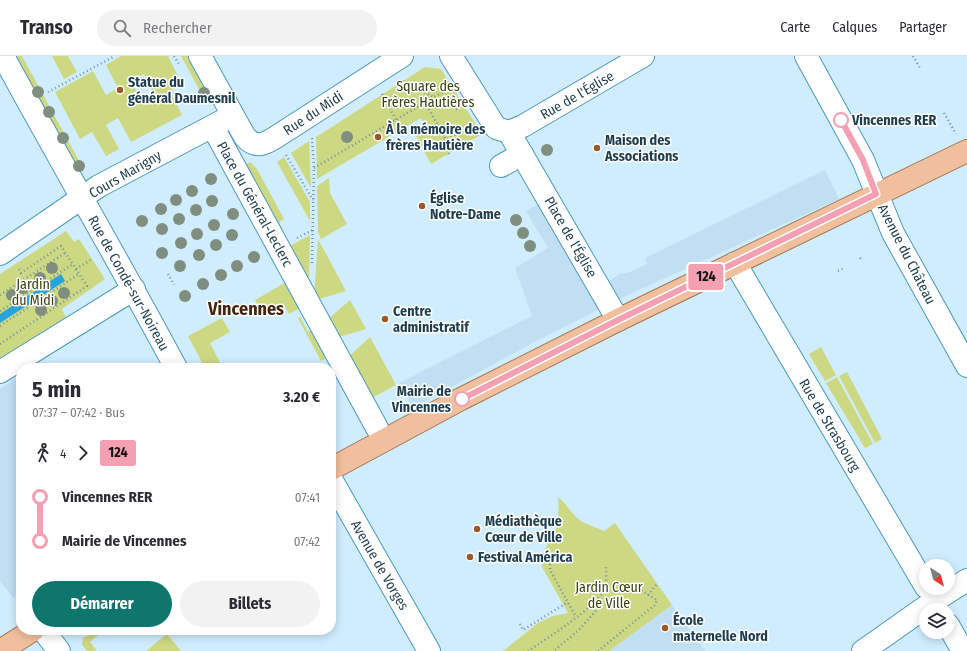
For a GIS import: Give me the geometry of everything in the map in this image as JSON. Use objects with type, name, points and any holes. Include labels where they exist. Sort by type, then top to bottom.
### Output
[{"type":"main road","points":[[336,466],[461,399],[618,320],[735,262],[967,151]]},
{"type":"main road","points":[[0,651],[25,635]]},
{"type":"street","name":"Cours Marigny","points":[[4,56],[82,199],[99,186],[232,115]]},
{"type":"street","points":[[200,56],[232,115]]},
{"type":"street","name":"Rue du Midi","points":[[232,115],[250,143],[258,145],[271,140],[402,56]]},
{"type":"street","name":"Place de l'Église","points":[[451,56],[503,130],[522,154],[618,320]]},
{"type":"street","name":"Rue de l'Église","points":[[503,130],[524,126],[643,56]]},
{"type":"street","name":"Avenue du Château","points":[[806,56],[863,160],[893,233],[967,366]]},
{"type":"street","name":"Place du Général-Leclerc","points":[[215,132],[304,273],[377,428]]},
{"type":"street","points":[[501,166],[522,154]]},
{"type":"street","points":[[0,254],[82,199]]},
{"type":"street","name":"Rue de Condé-sur-Noireau","points":[[82,199],[95,219],[134,289],[173,363]]},
{"type":"street","name":"Rue de Strasbourg","points":[[735,262],[931,597]]},
{"type":"street","points":[[0,372],[134,289]]},
{"type":"street","name":"Avenue de Vorges","points":[[336,488],[429,651]]},
{"type":"street","points":[[863,651],[931,597],[967,580]]},
{"type":"street","points":[[47,635],[59,651]]},
{"type":"street","points":[[955,636],[964,651]]},
{"type":"path","points":[[48,92],[115,56]]},
{"type":"path","points":[[913,56],[920,68]]},
{"type":"path","points":[[402,81],[460,111]]},
{"type":"path","points":[[314,168],[451,87]]},
{"type":"path","points":[[379,88],[401,129]]},
{"type":"path","points":[[426,102],[446,140]]},
{"type":"path","points":[[449,154],[442,142],[480,121],[503,130]]},
{"type":"path","points":[[304,273],[313,201],[314,168],[312,132]]},
{"type":"path","points":[[284,151],[313,201]]},
{"type":"path","points":[[0,344],[87,286],[61,246],[21,273],[17,267],[24,263]]},
{"type":"path","points":[[0,295],[65,253]]},
{"type":"path","points":[[76,269],[92,259]]},
{"type":"path","points":[[0,311],[72,264]]},
{"type":"path","points":[[838,271],[844,268]]},
{"type":"path","points":[[0,326],[79,274]]},
{"type":"path","points":[[168,274],[174,285]]},
{"type":"path","points":[[541,560],[550,560],[550,570],[576,617]]},
{"type":"path","points":[[528,651],[576,617],[598,598],[605,588],[606,566]]},
{"type":"path","points":[[648,595],[657,584]]},
{"type":"path","points":[[598,651],[656,605],[657,600],[634,586]]},
{"type":"path","points":[[555,650],[591,618],[600,606],[598,598]]},
{"type":"path","points":[[520,624],[523,630],[568,602]]},
{"type":"shaded area","points":[[825,170],[839,199],[632,293],[542,338],[413,408],[399,383],[532,316],[515,268],[548,248],[526,211],[548,199],[601,287],[621,273],[628,273],[647,264],[645,258]]},
{"type":"shaded area","points":[[16,378],[16,596],[13,598],[0,581],[0,389]]},
{"type":"shaded area","name":"École maternelle Nord","points":[[672,605],[705,651],[609,651]]},
{"type":"green space","points":[[15,56],[22,56],[83,168],[78,171]]},
{"type":"green space","points":[[52,56],[68,56],[77,72],[64,79]]},
{"type":"green space","points":[[121,56],[168,56],[182,84],[170,91],[182,115],[131,142],[118,118],[106,125],[119,149],[106,156],[92,132],[80,139],[55,92],[93,71],[106,95],[118,88],[106,65]],"holes":[[[144,74],[156,98],[144,105],[131,81]]]},
{"type":"green space","points":[[181,56],[188,56],[211,99],[206,102]]},
{"type":"green space","name":"Square des Frères Hautières","points":[[425,67],[441,69],[482,134],[431,164],[416,136],[428,129],[421,118],[317,179],[316,137]]},
{"type":"green space","points":[[309,141],[311,188],[291,153]]},
{"type":"green space","points":[[284,157],[310,202],[310,221],[277,162]]},
{"type":"green space","points":[[250,162],[257,169],[284,219],[279,222],[282,228],[276,231],[241,167]]},
{"type":"green space","points":[[329,178],[330,193],[347,224],[321,239],[318,232],[317,186]]},
{"type":"green space","name":"Jardin du Midi","points":[[66,231],[74,242],[79,239],[105,279],[62,309],[66,317],[0,359],[0,274]]},
{"type":"green space","points":[[310,235],[309,281],[288,247]]},
{"type":"green space","points":[[318,239],[346,291],[316,300],[314,297]]},
{"type":"green space","points":[[288,281],[302,307],[289,314],[283,303],[263,314],[255,300]]},
{"type":"green space","points":[[350,300],[366,329],[336,338],[327,320]]},
{"type":"green space","points":[[300,317],[308,332],[314,329],[329,357],[321,361],[298,318]]},
{"type":"green space","points":[[222,318],[230,332],[210,343],[220,363],[202,363],[188,336]]},
{"type":"green space","points":[[370,337],[396,385],[370,399],[347,358]]},
{"type":"green space","points":[[821,347],[836,375],[825,381],[809,354]]},
{"type":"green space","points":[[847,372],[882,439],[875,443],[839,376]]},
{"type":"green space","points":[[837,377],[873,444],[865,448],[826,383]]},
{"type":"green space","name":"Jardin Cœur de Ville","points":[[558,497],[575,516],[589,525],[604,531],[615,523],[672,605],[609,651],[503,651],[538,623],[553,616],[568,613],[542,567],[542,557],[555,532],[557,524],[559,510]]},
{"type":"green space","points":[[89,635],[98,635],[90,642],[97,651],[87,651],[82,645],[83,638]]},
{"type":"green space","points":[[166,635],[168,635],[181,651],[146,651]]},
{"type":"water","points":[[61,274],[65,281],[0,323],[0,314]]},
{"type":"bus line","name":"124","points":[[462,399],[618,320],[876,194],[863,160],[841,120]]},
{"type":"place","name":"Statue du général Daumesnil","points":[[120,90]]},
{"type":"place","name":"Vincennes RER","points":[[841,120]]},
{"type":"place","name":"À la mémoire des frères Hautière","points":[[378,137]]},
{"type":"place","name":"Maison des Associations","points":[[597,148]]},
{"type":"place","name":"Église Notre-Dame","points":[[422,206]]},
{"type":"place","name":"Centre administratif","points":[[385,319]]},
{"type":"place","name":"Mairie de Vincennes","points":[[462,399]]},
{"type":"place","name":"Médiathèque Cœur de Ville","points":[[477,529]]},
{"type":"place","name":"Festival América","points":[[470,557]]},
{"type":"place","name":"École maternelle Nord","points":[[665,628]]},
{"type":"district","name":"Vincennes","points":[[246,309]]}]
